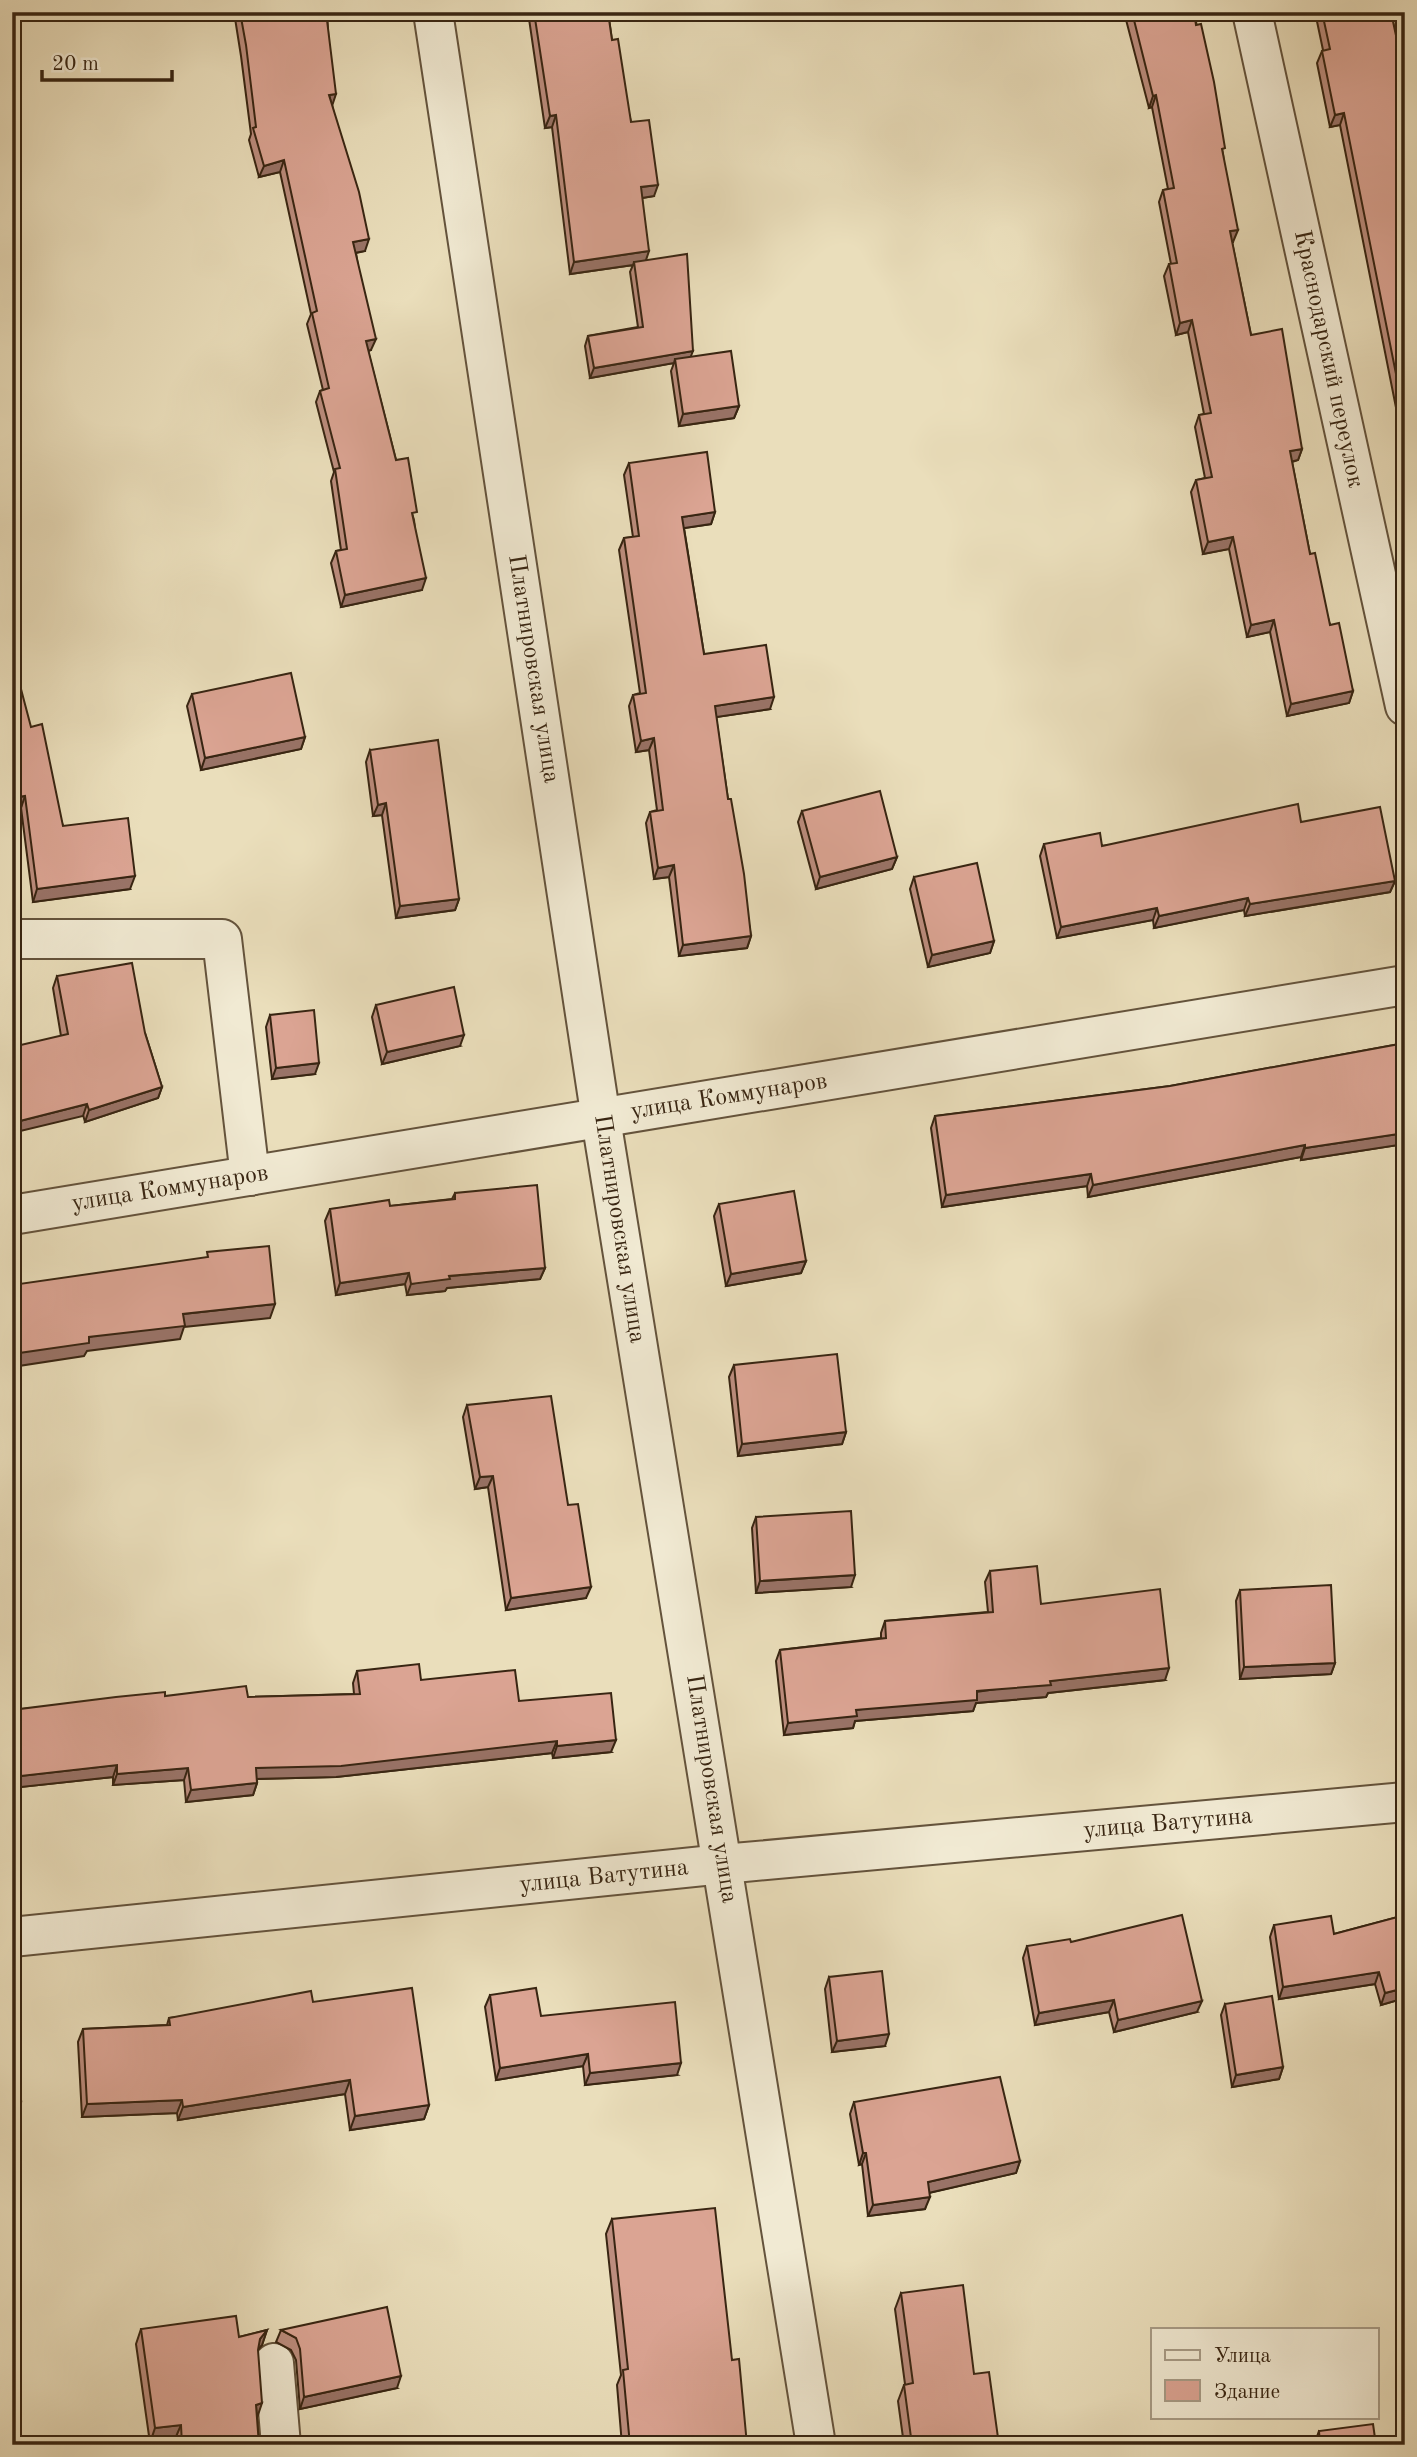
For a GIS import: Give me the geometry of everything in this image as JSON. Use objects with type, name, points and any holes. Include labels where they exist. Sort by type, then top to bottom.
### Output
[{"type":"street","name":"Платнировская улица","points":[[433,12],[601,1119],[816,2445]]},
{"type":"street","name":"Краснодарский переулок","points":[[1252,12],[1405,706]]},
{"type":"street","points":[[12,939],[222,939],[250,1176]]},
{"type":"street","name":"улица Коммунаров","points":[[12,1214],[1405,985]]},
{"type":"street","name":"улица Ватутина","points":[[12,1937],[723,1864],[1405,1802]]},
{"type":"street","points":[[274,2363],[281,2445]]},
{"type":"building","points":[[240,12],[326,12],[336,94],[329,95],[359,192],[369,239],[353,242],[376,339],[366,341],[396,460],[408,458],[417,512],[412,513],[426,578],[345,595],[336,551],[347,549],[335,469],[340,468],[320,391],[329,388],[312,313],[317,311],[284,160],[264,166],[253,128],[256,127]]},
{"type":"building","points":[[534,12],[608,12],[612,40],[618,39],[631,122],[649,120],[658,185],[641,187],[649,251],[574,262],[556,115],[550,116]]},
{"type":"building","points":[[1132,12],[1194,12],[1196,25],[1201,24],[1214,82],[1225,148],[1222,149],[1238,230],[1230,231],[1251,335],[1282,329],[1302,449],[1290,451],[1310,554],[1315,553],[1330,625],[1339,623],[1353,691],[1291,704],[1274,620],[1251,625],[1233,537],[1208,542],[1196,480],[1212,477],[1199,415],[1211,413],[1192,320],[1180,323],[1169,264],[1177,263],[1163,190],[1174,188],[1156,95],[1153,96]]},
{"type":"building","points":[[1322,12],[1391,12],[1405,78],[1405,419],[1344,113],[1335,115],[1322,51],[1330,49]]},
{"type":"building","points":[[687,254],[693,351],[594,368],[588,336],[643,327],[634,262]]},
{"type":"building","points":[[731,351],[739,406],[683,414],[675,359]]},
{"type":"building","points":[[707,452],[715,512],[682,517],[704,654],[766,645],[774,697],[715,706],[728,799],[731,799],[744,874],[751,936],[683,945],[674,865],[658,868],[650,812],[663,810],[654,738],[641,741],[633,695],[646,693],[624,538],[639,536],[629,463]]},
{"type":"building","points":[[12,655],[31,727],[42,724],[63,826],[128,818],[135,876],[37,889],[25,796],[12,798]]},
{"type":"building","points":[[291,673],[305,737],[205,758],[192,694]]},
{"type":"building","points":[[438,740],[459,899],[400,906],[386,803],[378,805],[370,750]]},
{"type":"building","points":[[880,791],[897,857],[820,877],[802,811]]},
{"type":"building","points":[[1298,804],[1301,822],[1380,807],[1395,881],[1250,904],[1248,898],[1159,916],[1157,908],[1061,927],[1044,844],[1100,833],[1102,846]]},
{"type":"building","points":[[977,863],[994,941],[932,955],[914,877]]},
{"type":"building","points":[[132,963],[145,1033],[162,1087],[89,1110],[87,1104],[12,1123],[12,1047],[68,1034],[57,976]]},
{"type":"building","points":[[454,987],[464,1035],[387,1052],[376,1005]]},
{"type":"building","points":[[314,1010],[319,1063],[276,1068],[270,1015]]},
{"type":"building","points":[[1405,1043],[1405,1133],[1305,1148],[1305,1145],[1093,1185],[1091,1174],[946,1195],[935,1116],[1170,1086]]},
{"type":"building","points":[[537,1185],[545,1268],[449,1276],[450,1279],[411,1284],[409,1273],[340,1283],[330,1209],[389,1200],[390,1206],[455,1199],[455,1193]]},
{"type":"building","points":[[794,1191],[806,1261],[731,1274],[719,1204]]},
{"type":"building","points":[[269,1246],[275,1304],[183,1314],[185,1326],[89,1337],[89,1343],[12,1354],[12,1285],[208,1257],[207,1252]]},
{"type":"building","points":[[837,1354],[846,1432],[742,1444],[734,1365]]},
{"type":"building","points":[[551,1396],[568,1505],[578,1504],[591,1587],[511,1598],[493,1476],[480,1477],[467,1405]]},
{"type":"building","points":[[851,1511],[855,1575],[760,1581],[756,1517]]},
{"type":"building","points":[[1037,1566],[1041,1604],[1160,1589],[1169,1668],[1050,1681],[1051,1685],[977,1691],[977,1700],[856,1710],[857,1716],[788,1723],[780,1650],[886,1638],[885,1621],[993,1612],[990,1571]]},
{"type":"building","points":[[1331,1585],[1335,1663],[1244,1667],[1240,1590]]},
{"type":"building","points":[[419,1664],[421,1680],[515,1670],[519,1701],[611,1693],[616,1740],[557,1746],[557,1741],[341,1766],[256,1768],[257,1783],[191,1790],[188,1768],[117,1774],[117,1765],[12,1777],[12,1710],[116,1697],[165,1692],[165,1696],[246,1686],[248,1697],[360,1694],[357,1671]]},
{"type":"building","points":[[1182,1915],[1202,2001],[1118,2020],[1114,2000],[1039,2013],[1027,1946],[1070,1939],[1071,1942]]},
{"type":"building","points":[[1405,1915],[1405,1988],[1385,1993],[1379,1972],[1283,1987],[1274,1925],[1331,1916],[1334,1934]]},
{"type":"building","points":[[882,1971],[889,2034],[837,2041],[829,1977]]},
{"type":"building","points":[[412,1988],[429,2105],[355,2116],[350,2080],[183,2107],[182,2100],[87,2104],[83,2029],[170,2025],[169,2018],[311,1991],[313,2002]]},
{"type":"building","points":[[536,1988],[541,2016],[675,2002],[681,2063],[590,2073],[588,2054],[500,2068],[490,1995]]},
{"type":"building","points":[[1272,1996],[1283,2067],[1236,2075],[1225,2004]]},
{"type":"building","points":[[12,2036],[21,2102],[12,2103]]},
{"type":"building","points":[[1000,2077],[1020,2161],[928,2182],[930,2197],[873,2205],[866,2153],[863,2153],[854,2102]]},
{"type":"building","points":[[715,2208],[732,2360],[739,2359],[747,2445],[630,2445],[623,2370],[628,2369],[612,2219]]},
{"type":"building","points":[[963,2285],[974,2374],[989,2372],[999,2445],[912,2445],[904,2385],[913,2383],[901,2293]]},
{"type":"building","points":[[387,2307],[401,2376],[304,2397],[300,2349],[296,2338],[281,2330]]},
{"type":"building","points":[[236,2316],[239,2337],[267,2330],[260,2339],[258,2350],[262,2403],[256,2405],[259,2445],[182,2445],[181,2425],[155,2428],[141,2329]]},
{"type":"building","points":[[1373,2424],[1376,2445],[1320,2445],[1319,2431]]}]
